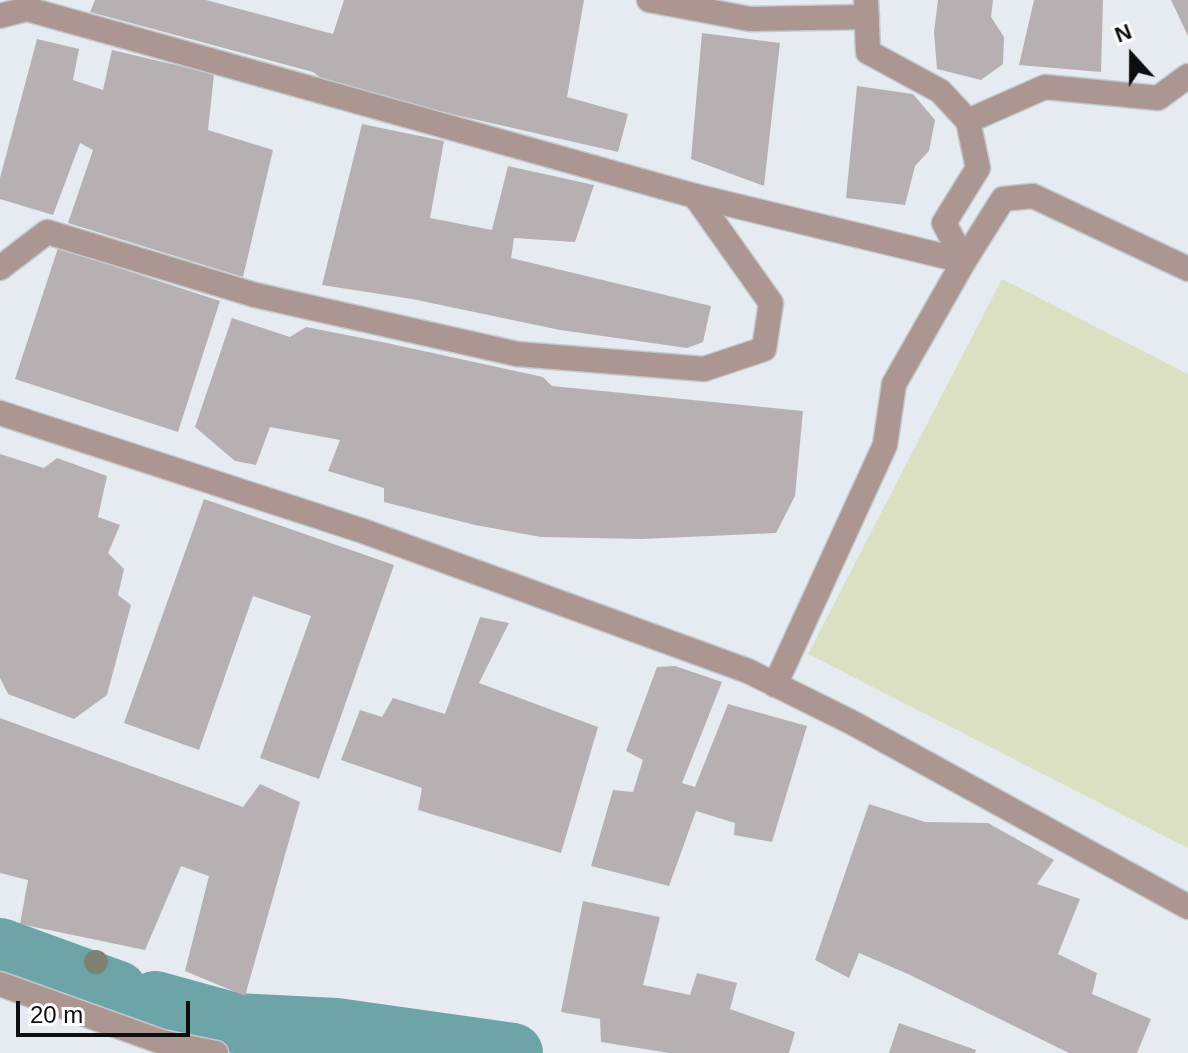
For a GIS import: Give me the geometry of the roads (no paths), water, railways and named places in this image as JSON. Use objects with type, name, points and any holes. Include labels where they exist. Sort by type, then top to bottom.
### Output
[{"type":"street","points":[[649,0],[750,19],[866,8],[868,52],[940,91],[968,121],[978,168],[944,223],[964,261]]},
{"type":"street","points":[[0,16],[27,9],[695,196],[964,261]]},
{"type":"street","points":[[968,121],[1045,87],[1158,98],[1188,76]]},
{"type":"street","points":[[0,268],[47,232],[255,295],[517,354],[704,369],[764,349],[771,303],[695,196]]},
{"type":"street","points":[[775,685],[885,445],[894,384],[1003,199],[1033,196],[1188,269]]},
{"type":"street","points":[[0,413],[363,531],[748,671],[851,722],[1188,907]]},
{"type":"street","points":[[0,984],[162,1042],[216,1053]]},
{"type":"waterway","points":[[0,948],[118,991]]},
{"type":"waterway","points":[[155,1001],[235,1023],[336,1028],[513,1053]]}]
